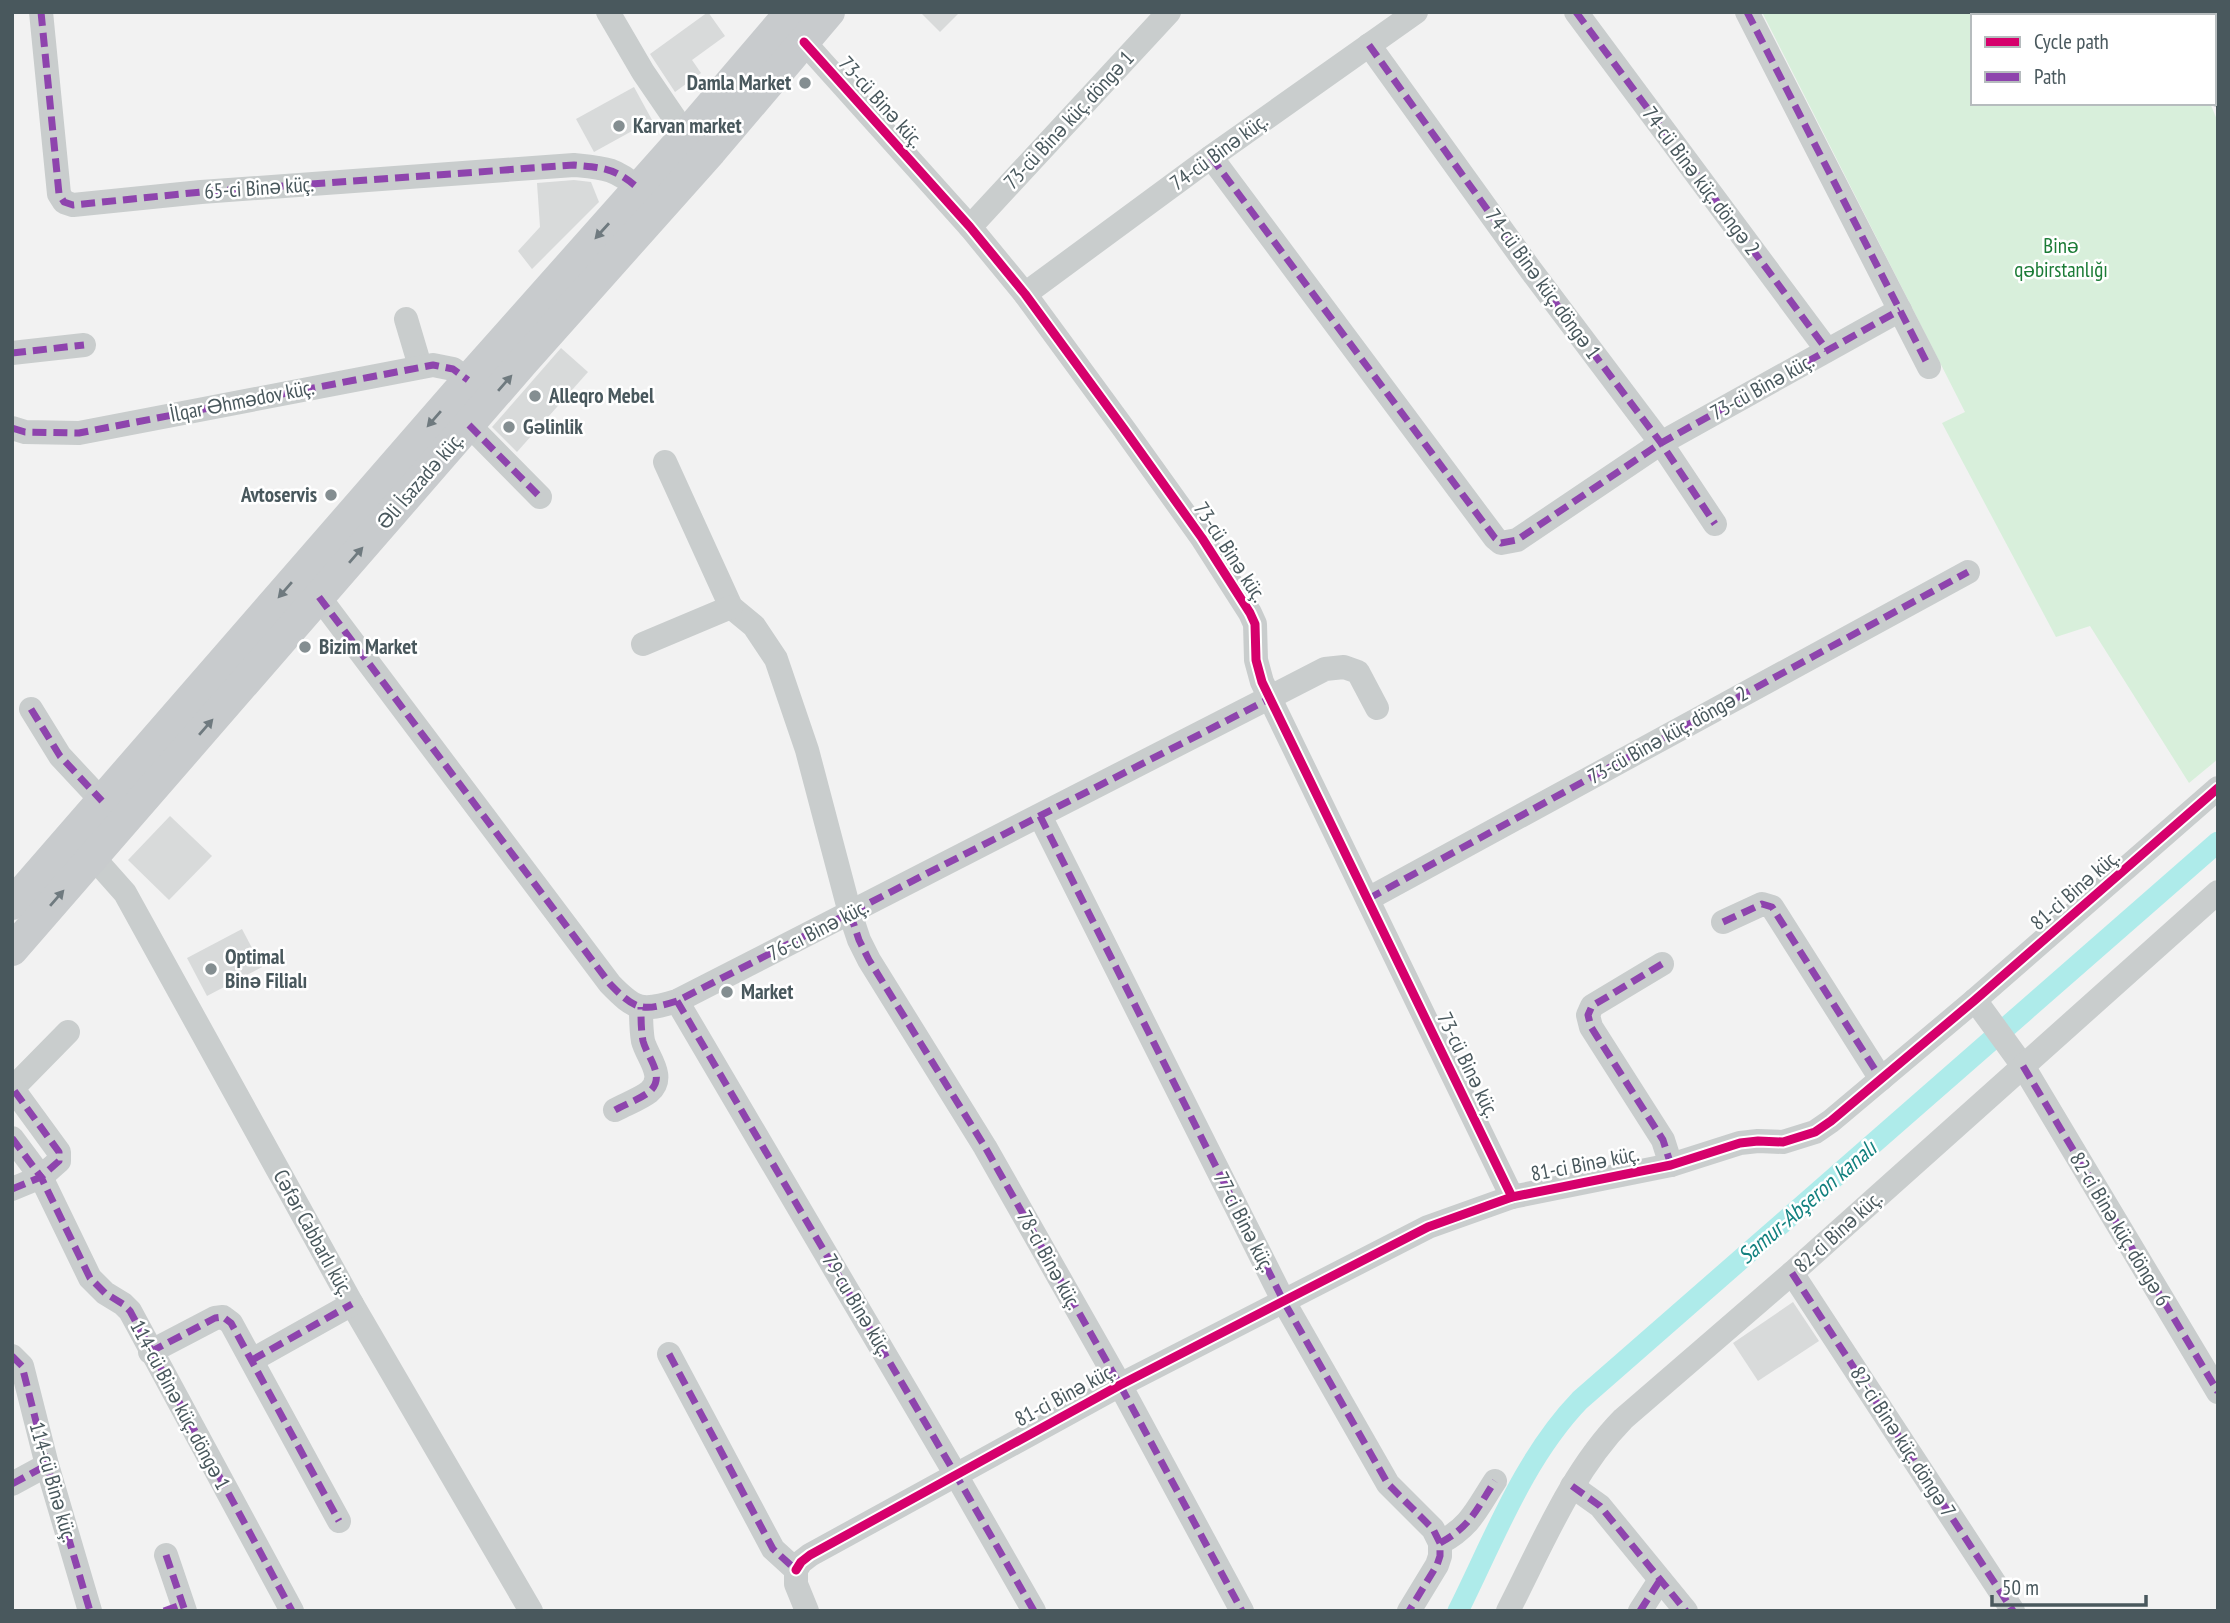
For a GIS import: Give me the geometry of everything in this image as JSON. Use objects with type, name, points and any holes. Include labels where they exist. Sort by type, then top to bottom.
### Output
[{"type":"main road","name":"Əli İsazadə küç.","points":[[12,904],[82,847],[319,597],[469,425],[547,313],[639,189],[791,12]]},
{"type":"main road","name":"Əli İsazadə küç.","points":[[12,950],[82,847],[102,801],[468,380],[547,313],[694,170],[830,12]]},
{"type":"street","name":"65-ci Binə küç.","points":[[41,12],[59,194],[64,202],[73,205],[201,192],[574,165],[604,167],[623,175],[639,189]]},
{"type":"street","points":[[608,12],[643,72],[686,135]]},
{"type":"street","name":"73-cü Binə küç. döngə 1","points":[[970,227],[1169,12]]},
{"type":"street","name":"74-cü Binə küç.","points":[[1025,294],[1211,157],[1416,12]]},
{"type":"street","name":"74-cü Binə küç. döngə 2","points":[[1576,12],[1826,350]]},
{"type":"street","points":[[1747,12],[1929,367]]},
{"type":"street","name":"73-cü Binə küç.","points":[[804,43],[970,227],[1025,294],[1132,440],[1243,601],[1255,624],[1257,668],[1512,1197]]},
{"type":"street","name":"74-cü Binə küç. döngə 1","points":[[1369,45],[1530,269],[1661,443],[1715,524]]},
{"type":"street","name":"73-cü Binə küç.","points":[[1211,157],[1501,543],[1517,540],[1661,443],[1900,310]]},
{"type":"street","points":[[406,319],[420,366]]},
{"type":"street","points":[[12,353],[84,345]]},
{"type":"street","name":"İlqar Əhmədov küç.","points":[[12,428],[25,432],[79,433],[420,366],[433,365],[453,369],[468,380]]},
{"type":"street","points":[[469,425],[540,497]]},
{"type":"street","points":[[643,644],[731,607],[665,462]]},
{"type":"street","name":"73-cü Binə küç. döngə 2","points":[[1368,898],[1968,572]]},
{"type":"street","points":[[319,597],[610,984],[628,1003],[640,1007],[640,1027],[644,1045],[657,1072],[656,1083],[650,1091],[615,1110]]},
{"type":"street","name":"78-ci Binə küç.","points":[[731,607],[754,626],[776,659],[807,750],[850,914],[869,960],[985,1147],[1120,1385],[1242,1611]]},
{"type":"street","name":"76-cı Binə küç.","points":[[640,1007],[655,1008],[677,1002],[1325,669],[1344,667],[1358,672],[1377,708]]},
{"type":"street","points":[[31,709],[60,757],[102,801]]},
{"type":"street","name":"81-ci Binə küç.","points":[[796,1570],[810,1555],[1120,1385],[1429,1227],[1512,1197],[1671,1164],[1740,1143],[1783,1142],[1815,1132],[1975,1000],[2218,788]]},
{"type":"street","name":"77-ci Binə küç.","points":[[1040,816],[1284,1302],[1388,1483],[1433,1529],[1440,1544]]},
{"type":"street","name":"Cəfər Cabbarlı küç.","points":[[82,847],[125,893],[352,1304],[531,1611]]},
{"type":"street","name":"82-ci Binə küç.","points":[[1508,1611],[1572,1486],[1603,1439],[2218,892]]},
{"type":"street","points":[[1723,922],[1762,904],[1772,907],[1881,1079]]},
{"type":"street","points":[[1662,964],[1592,1006],[1588,1015],[1591,1027],[1663,1140],[1671,1164]]},
{"type":"street","name":"82-ci Binə küç. döngə 6","points":[[1975,1000],[2023,1066],[2218,1392]]},
{"type":"street","name":"79-cu Binə küç.","points":[[677,1002],[957,1475],[1034,1611]]},
{"type":"street","points":[[12,1189],[41,1177],[59,1161],[59,1152],[12,1089],[68,1032]]},
{"type":"street","name":"114-cü Binə küç. döngə 1","points":[[12,1138],[41,1177],[90,1278],[130,1311],[292,1611]]},
{"type":"street","name":"82-ci Binə küç. döngə 7","points":[[1792,1273],[2013,1611]]},
{"type":"street","points":[[252,1360],[352,1304]]},
{"type":"street","points":[[150,1352],[215,1318],[223,1317],[231,1323],[339,1521]]},
{"type":"street","points":[[669,1354],[773,1549],[796,1570],[796,1584],[807,1611]]},
{"type":"street","name":"114-cü Binə küç.","points":[[12,1356],[22,1366],[47,1465],[90,1611]]},
{"type":"street","points":[[15,1478],[47,1465]]},
{"type":"street","points":[[1409,1611],[1437,1566],[1440,1544],[1468,1523],[1495,1481]]},
{"type":"street","points":[[1572,1486],[1600,1506],[1686,1611]]},
{"type":"street","points":[[166,1556],[177,1609]]},
{"type":"street","points":[[1640,1611],[1660,1580]]},
{"type":"green space","name":"Binə qəbirstanlığı","points":[[1762,12],[2172,12],[2173,14],[1971,14],[1971,105],[2211,105],[2218,122],[2218,759],[2189,783],[2090,626],[2056,637],[1942,423],[1965,412]]},
{"type":"building","points":[[708,12],[725,36],[692,60],[701,73],[675,92],[650,54]]},
{"type":"building","points":[[920,12],[960,12],[940,32]]},
{"type":"building","points":[[634,87],[652,120],[594,152],[576,119]]},
{"type":"building","points":[[574,180],[591,182],[599,202],[532,269],[518,251],[540,227],[537,183]]},
{"type":"building","points":[[561,348],[588,372],[517,452],[492,427]]},
{"type":"building","points":[[170,816],[212,856],[169,900],[128,860]]},
{"type":"building","points":[[242,929],[262,967],[207,996],[187,958]]},
{"type":"building","points":[[1793,1302],[1819,1341],[1758,1381],[1733,1343]]},
{"type":"waterway","name":"Samur-Abşeron kanalı","points":[[1458,1611],[1526,1473],[1542,1447],[1580,1400],[2218,842]]},
{"type":"marked path","points":[[41,12],[59,194],[64,202],[73,205],[201,192],[574,165],[609,170],[639,189]]},
{"type":"marked path","points":[[1576,12],[1827,350]]},
{"type":"marked path","points":[[1747,12],[1929,367]]},
{"type":"marked path","points":[[1369,45],[1530,269],[1661,443],[1715,524]]},
{"type":"marked path","points":[[2216,91],[2218,95]]},
{"type":"marked path","points":[[1211,157],[1501,543],[1517,540],[1661,443],[1900,310]]},
{"type":"marked path","points":[[12,353],[84,345]]},
{"type":"marked path","points":[[12,428],[25,432],[79,433],[433,365],[453,369],[468,380]]},
{"type":"marked path","points":[[469,425],[540,497]]},
{"type":"marked path","points":[[1368,899],[1968,572]]},
{"type":"marked path","points":[[319,597],[610,984],[633,1004],[647,1007],[677,1001],[1271,698]]},
{"type":"marked path","points":[[31,709],[60,756],[102,801]]},
{"type":"marked path","points":[[1040,816],[1284,1302],[1388,1484],[1433,1529],[1440,1543],[1437,1565],[1409,1611]]},
{"type":"marked path","points":[[1723,922],[1762,904],[1772,907],[1881,1079]]},
{"type":"marked path","points":[[850,913],[869,960],[985,1147],[1120,1385],[1242,1611]]},
{"type":"marked path","points":[[1662,964],[1592,1006],[1588,1015],[1591,1027],[1663,1140],[1671,1165]]},
{"type":"marked path","points":[[677,1001],[1034,1611]]},
{"type":"marked path","points":[[615,1110],[649,1092],[656,1080],[656,1073],[643,1041],[641,1007]]},
{"type":"marked path","points":[[2023,1066],[2218,1392]]},
{"type":"marked path","points":[[12,1189],[41,1177],[59,1161],[59,1152],[13,1089]]},
{"type":"marked path","points":[[12,1138],[41,1177],[90,1278],[130,1311],[292,1611]]},
{"type":"marked path","points":[[1792,1273],[2013,1611]]},
{"type":"marked path","points":[[252,1360],[352,1304]]},
{"type":"marked path","points":[[150,1352],[215,1318],[223,1317],[231,1323],[339,1521]]},
{"type":"marked path","points":[[669,1354],[773,1549],[796,1570]]},
{"type":"marked path","points":[[12,1356],[22,1366],[47,1465],[90,1611]]},
{"type":"marked path","points":[[12,1484],[47,1465]]},
{"type":"marked path","points":[[1440,1543],[1466,1524],[1495,1481]]},
{"type":"marked path","points":[[1572,1486],[1600,1506],[1686,1611]]},
{"type":"marked path","points":[[166,1555],[185,1611]]},
{"type":"marked path","points":[[1640,1611],[1660,1580]]},
{"type":"marked path","points":[[164,1611],[183,1604]]},
{"type":"cycle path","points":[[804,42],[970,227],[1025,294],[1202,538],[1250,613],[1255,624],[1256,660],[1262,682],[1512,1197]]},
{"type":"cycle path","points":[[796,1570],[810,1555],[1120,1385],[1428,1227],[1512,1197],[1671,1165],[1740,1143],[1783,1142],[1815,1132],[1975,1000],[2218,788]]},
{"type":"place","name":"Damla Market","points":[[805,83]]},
{"type":"place","name":"Karvan market","points":[[619,126]]},
{"type":"place","name":"Alleqro Mebel","points":[[535,396]]},
{"type":"place","name":"Gəlinlik","points":[[509,427]]},
{"type":"place","name":"Avtoservis","points":[[331,495]]},
{"type":"place","name":"Bizim Market","points":[[305,647]]},
{"type":"place","name":"Optimal Binə Filialı","points":[[211,969]]},
{"type":"place","name":"Market","points":[[727,992]]}]
